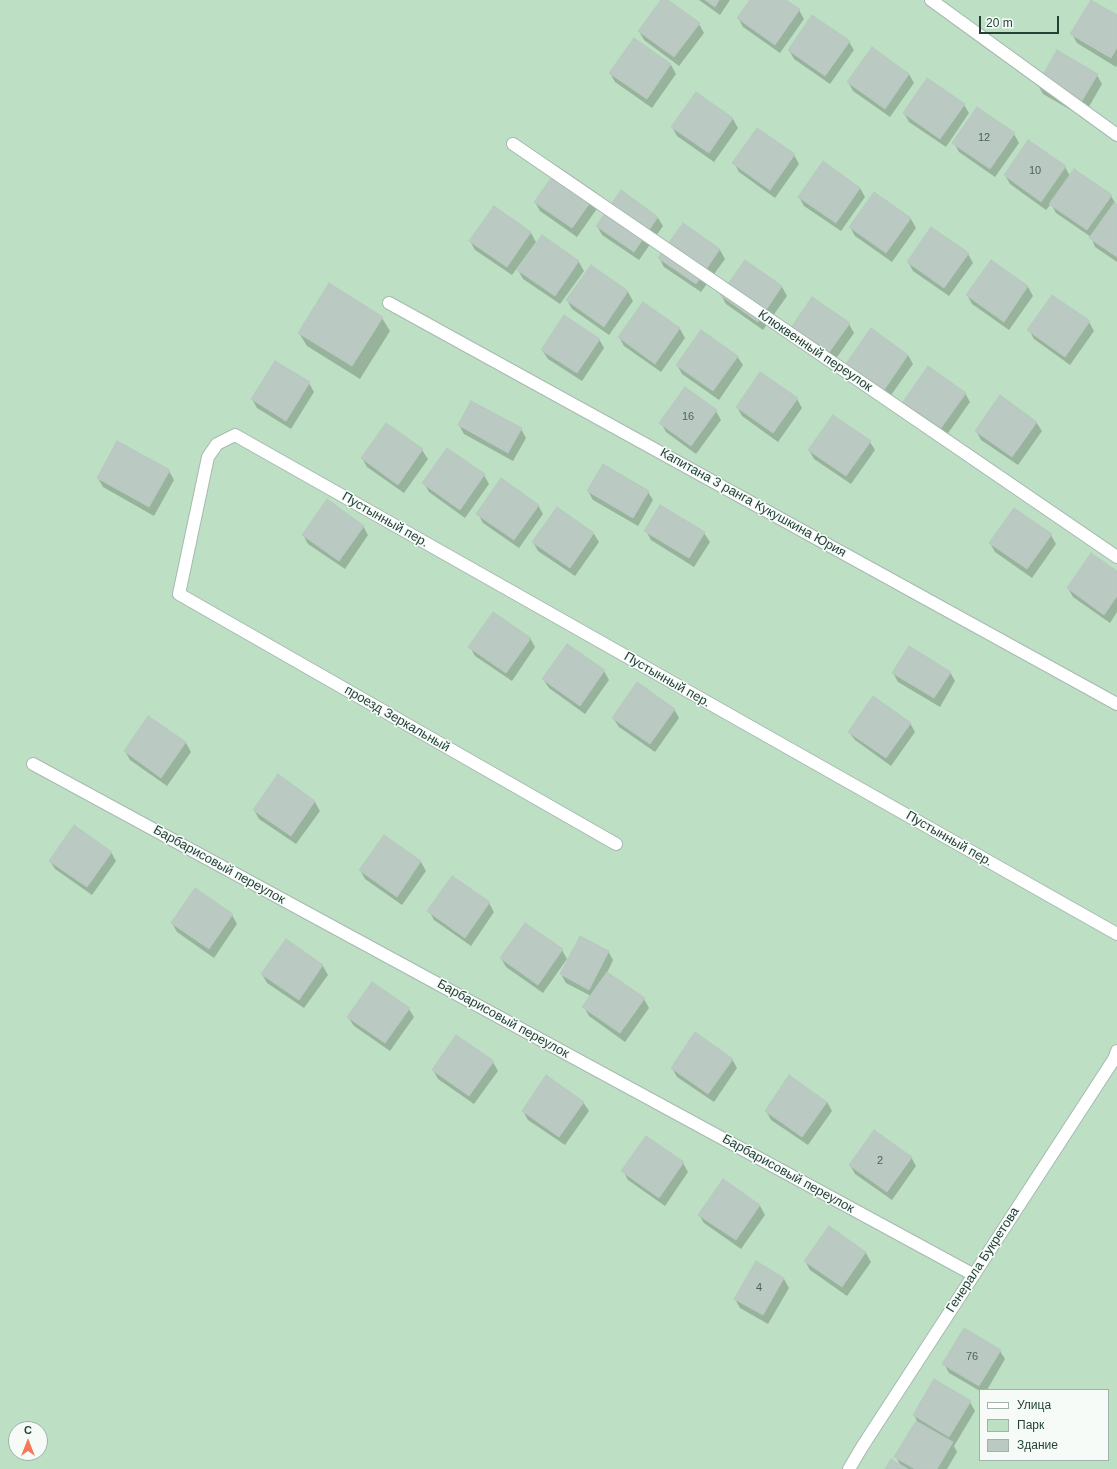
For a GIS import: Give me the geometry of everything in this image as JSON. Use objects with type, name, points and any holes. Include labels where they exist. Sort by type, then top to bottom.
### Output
[{"type":"street","points":[[931,0],[1117,135]]},
{"type":"street","name":"Клюквенный переулок","points":[[513,144],[1117,557]]},
{"type":"street","name":"Капитана 3 ранга Кукушкина Юрия","points":[[389,302],[1117,704]]},
{"type":"street","name":"Пустынный пер.","points":[[179,594],[208,457],[217,444],[235,435],[1117,934]]},
{"type":"street","name":"проезд Зеркальный","points":[[179,594],[616,844]]},
{"type":"street","name":"Барбарисовый переулок","points":[[33,764],[974,1275]]},
{"type":"street","name":"Генерала Букретова","points":[[849,1469],[1114,1059],[1117,1051]]},
{"type":"green space","points":[[0,0],[1117,0],[1117,1469],[0,1469]]},
{"type":"building","points":[[661,0],[668,0],[700,23],[674,57],[638,31]]},
{"type":"building","points":[[705,0],[719,0],[715,7]]},
{"type":"building","points":[[750,0],[786,0],[800,9],[775,45],[737,18]]},
{"type":"building","points":[[1091,0],[1117,15],[1117,48],[1111,58],[1070,34]]},
{"type":"building","points":[[812,15],[850,41],[825,76],[788,50]]},
{"type":"building","points":[[634,38],[671,64],[647,99],[609,73]]},
{"type":"building","points":[[872,47],[909,74],[885,109],[847,82]]},
{"type":"building","points":[[1057,50],[1098,74],[1077,109],[1037,85]]},
{"type":"building","points":[[927,78],[965,104],[940,139],[903,113]]},
{"type":"building","points":[[696,92],[733,118],[709,153],[671,127]]},
{"type":"building","points":[[977,107],[1015,133],[990,169],[952,143]]},
{"type":"building","points":[[757,128],[795,154],[770,190],[732,163]]},
{"type":"building","points":[[1028,140],[1066,166],[1041,202],[1004,175]]},
{"type":"building","points":[[823,161],[860,188],[836,223],[798,197]]},
{"type":"building","points":[[559,167],[597,193],[572,228],[534,202]]},
{"type":"building","points":[[1074,169],[1112,195],[1087,230],[1049,204]]},
{"type":"building","points":[[621,190],[658,217],[634,252],[596,226]]},
{"type":"building","points":[[874,192],[911,218],[886,253],[849,227]]},
{"type":"building","points":[[1114,203],[1117,205],[1117,257],[1089,238]]},
{"type":"building","points":[[494,206],[531,232],[507,267],[469,241]]},
{"type":"building","points":[[683,223],[720,249],[696,284],[658,258]]},
{"type":"building","points":[[931,227],[969,253],[944,288],[907,262]]},
{"type":"building","points":[[542,235],[579,261],[555,296],[517,270]]},
{"type":"building","points":[[745,260],[782,286],[758,322],[720,295]]},
{"type":"building","points":[[991,260],[1028,286],[1004,322],[966,295]]},
{"type":"building","points":[[591,265],[628,291],[604,327],[566,300]]},
{"type":"building","points":[[329,283],[383,317],[352,366],[298,333]]},
{"type":"building","points":[[1052,295],[1090,321],[1065,357],[1027,330]]},
{"type":"building","points":[[812,297],[850,323],[825,358],[788,332]]},
{"type":"building","points":[[643,302],[680,328],[655,364],[618,337]]},
{"type":"building","points":[[564,315],[600,339],[577,373],[541,350]]},
{"type":"building","points":[[871,328],[908,355],[884,390],[846,364]]},
{"type":"building","points":[[701,330],[738,356],[713,391],[676,365]]},
{"type":"building","points":[[275,361],[310,382],[286,421],[251,399]]},
{"type":"building","points":[[928,366],[966,393],[941,428],[903,402]]},
{"type":"building","points":[[760,372],[798,398],[773,433],[736,407]]},
{"type":"building","points":[[685,387],[717,410],[691,446],[659,423]]},
{"type":"building","points":[[1000,395],[1037,422],[1012,457],[975,431]]},
{"type":"building","points":[[471,401],[522,428],[508,453],[458,425]]},
{"type":"building","points":[[833,415],[871,441],[846,476],[808,450]]},
{"type":"building","points":[[386,423],[423,449],[398,485],[361,458]]},
{"type":"building","points":[[117,441],[170,470],[149,507],[97,478]]},
{"type":"building","points":[[447,448],[485,474],[460,510],[422,483]]},
{"type":"building","points":[[603,464],[649,491],[633,518],[587,491]]},
{"type":"building","points":[[501,478],[539,505],[514,540],[476,514]]},
{"type":"building","points":[[327,499],[364,526],[339,561],[302,535]]},
{"type":"building","points":[[660,505],[705,532],[689,558],[644,531]]},
{"type":"building","points":[[557,507],[594,533],[570,568],[532,542]]},
{"type":"building","points":[[1014,508],[1052,534],[1027,569],[989,543]]},
{"type":"building","points":[[1091,553],[1117,571],[1117,596],[1104,615],[1067,588]]},
{"type":"building","points":[[493,612],[531,638],[506,673],[468,647]]},
{"type":"building","points":[[567,644],[605,670],[580,706],[542,679]]},
{"type":"building","points":[[909,646],[951,672],[934,698],[892,673]]},
{"type":"building","points":[[637,682],[675,709],[650,744],[612,718]]},
{"type":"building","points":[[873,696],[911,723],[886,758],[848,732]]},
{"type":"building","points":[[148,716],[186,742],[161,778],[124,751]]},
{"type":"building","points":[[278,774],[315,801],[291,836],[253,810]]},
{"type":"building","points":[[74,825],[112,852],[87,887],[49,861]]},
{"type":"building","points":[[384,835],[421,861],[397,897],[359,870]]},
{"type":"building","points":[[452,876],[490,902],[465,938],[427,911]]},
{"type":"building","points":[[195,888],[233,914],[209,949],[171,923]]},
{"type":"building","points":[[525,923],[563,949],[538,985],[500,958]]},
{"type":"building","points":[[580,936],[609,951],[589,990],[560,974]]},
{"type":"building","points":[[286,939],[323,965],[299,1000],[261,974]]},
{"type":"building","points":[[607,972],[645,998],[620,1033],[582,1007]]},
{"type":"building","points":[[372,982],[410,1008],[385,1043],[347,1017]]},
{"type":"building","points":[[695,1032],[733,1059],[708,1094],[671,1068]]},
{"type":"building","points":[[456,1035],[494,1061],[469,1096],[432,1070]]},
{"type":"building","points":[[546,1075],[584,1102],[559,1137],[522,1111]]},
{"type":"building","points":[[789,1075],[827,1102],[802,1137],[765,1111]]},
{"type":"building","points":[[874,1130],[912,1157],[887,1192],[849,1165]]},
{"type":"building","points":[[646,1136],[684,1162],[659,1198],[621,1171]]},
{"type":"building","points":[[723,1179],[760,1205],[736,1240],[698,1215]]},
{"type":"building","points":[[829,1226],[866,1252],[842,1287],[804,1261]]},
{"type":"building","points":[[756,1261],[784,1278],[763,1315],[734,1299]]},
{"type":"building","points":[[964,1328],[1001,1350],[979,1386],[942,1364]]},
{"type":"building","points":[[934,1379],[971,1401],[949,1437],[913,1415]]},
{"type":"building","points":[[916,1421],[953,1442],[937,1469],[915,1469],[894,1457]]},
{"type":"building","points":[[891,1459],[908,1469],[885,1469]]}]
